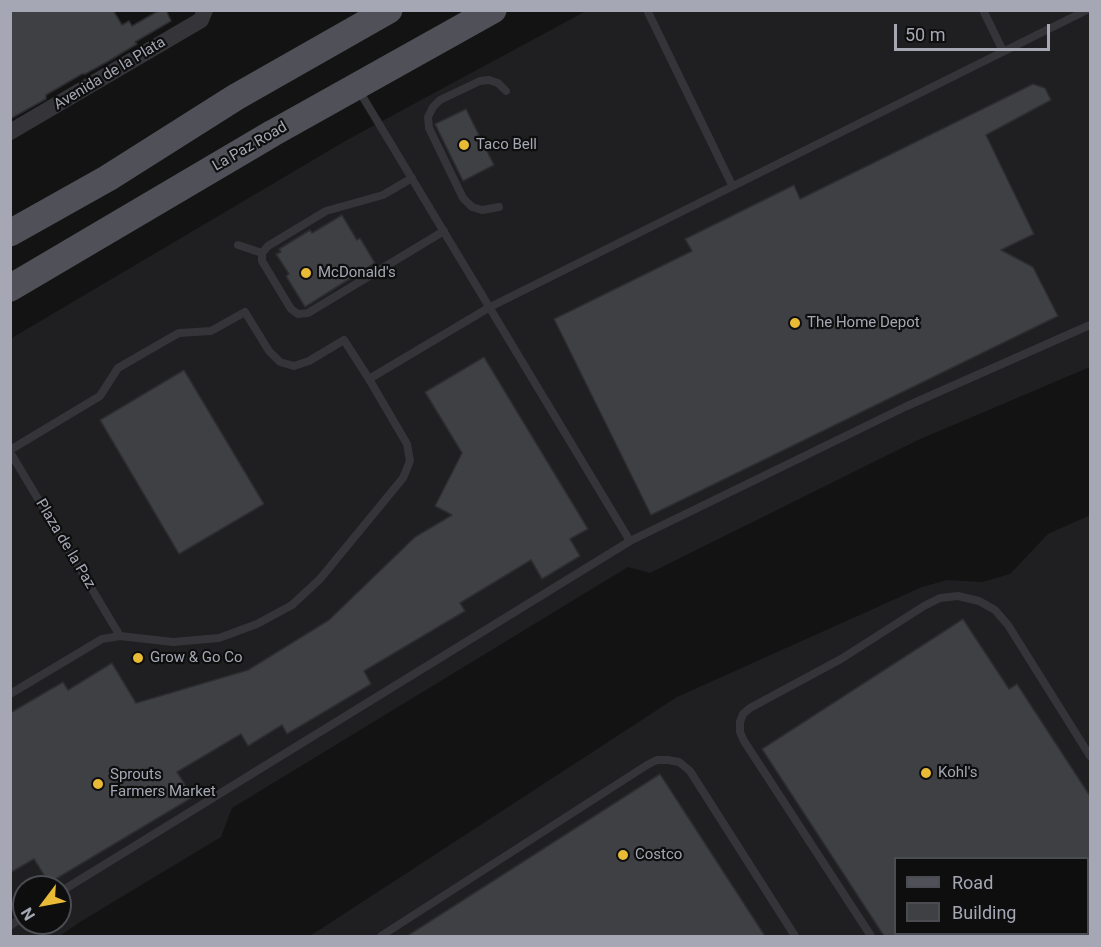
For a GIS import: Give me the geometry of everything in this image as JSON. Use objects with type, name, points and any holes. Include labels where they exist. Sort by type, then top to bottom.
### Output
[{"type":"main road","points":[[10,233],[108,178],[236,97],[389,10]]},
{"type":"main road","name":"La Paz Road","points":[[10,288],[273,133],[493,10]]},
{"type":"street","name":"Avenida de la Plata","points":[[10,132],[201,20],[205,10]]},
{"type":"lane","points":[[647,10],[732,185]]},
{"type":"lane","points":[[982,10],[1003,51]]},
{"type":"lane","points":[[369,379],[490,307],[1087,10]]},
{"type":"lane","points":[[499,207],[482,210],[471,207],[464,198],[429,128],[428,117],[440,100],[480,81],[489,80],[498,83],[506,91]]},
{"type":"lane","points":[[357,86],[630,541]]},
{"type":"lane","points":[[412,178],[383,195],[326,211],[268,246],[262,253],[262,261],[291,309],[298,314],[308,313],[444,231]]},
{"type":"lane","points":[[238,245],[262,253]]},
{"type":"lane","points":[[10,451],[100,396],[118,368],[178,333],[211,331],[245,312],[269,351],[280,362],[294,366],[309,361],[344,340],[407,444],[410,461],[403,478],[320,579],[292,605],[257,624],[219,638],[173,642],[120,636],[102,639],[10,694]]},
{"type":"lane","points":[[72,885],[630,541],[907,406],[1090,326]]},
{"type":"lane","name":"Plaza de la Paz","points":[[10,451],[120,636]]},
{"type":"lane","points":[[872,936],[744,741],[740,732],[740,722],[743,714],[750,708],[841,659],[924,606],[940,598],[958,596],[979,601],[995,610],[1008,625],[1090,756]]},
{"type":"lane","points":[[381,936],[647,765],[657,760],[668,760],[679,762],[690,771],[795,936]]},
{"type":"shaded area","points":[[586,11],[1090,11],[1090,367],[918,440],[650,573],[628,567],[232,808],[221,837],[72,928],[72,875],[12,875],[12,935],[60,936],[11,936],[10,339],[347,140]]},
{"type":"shaded area","points":[[1090,515],[1090,936],[310,936],[677,697],[922,587],[947,580],[982,582],[1010,574],[1048,534]]},
{"type":"building","points":[[10,10],[113,10],[122,25],[129,21],[132,26],[160,10],[166,10],[171,21],[135,42],[137,44],[46,95],[46,99],[10,119]]},
{"type":"building","name":"The Home Depot","points":[[1033,84],[1045,88],[1051,100],[986,135],[1034,234],[1001,250],[1033,267],[1058,316],[651,515],[554,319],[692,251],[685,239],[794,185],[800,199]]},
{"type":"building","name":"Taco Bell","points":[[466,109],[494,165],[463,181],[435,124]]},
{"type":"building","points":[[342,215],[357,240],[360,238],[375,263],[305,307],[286,276],[289,274],[276,254],[281,252],[279,249],[310,230],[312,233]]},
{"type":"building","points":[[484,357],[588,529],[570,539],[580,556],[542,579],[531,560],[460,603],[465,611],[364,671],[371,684],[287,734],[282,725],[248,746],[241,734],[177,772],[193,797],[62,875],[44,875],[34,859],[10,873],[10,713],[63,682],[68,690],[112,663],[136,703],[248,670],[329,620],[415,537],[452,515],[435,506],[462,453],[425,392]]},
{"type":"building","points":[[184,370],[264,504],[179,554],[100,420]]},
{"type":"building","name":"Kohl's","points":[[963,619],[1009,689],[1017,684],[1090,796],[1090,858],[894,857],[894,935],[896,936],[884,936],[762,749]]},
{"type":"building","name":"Costco","points":[[660,774],[765,936],[407,936]]},
{"type":"place","name":"Taco Bell","points":[[464,145]]},
{"type":"place","name":"McDonald's","points":[[306,273]]},
{"type":"place","name":"The Home Depot","points":[[795,323]]},
{"type":"place","name":"Grow & Go Co","points":[[138,658]]},
{"type":"place","name":"Kohl's","points":[[926,773]]},
{"type":"place","name":"Sprouts Farmers Market","points":[[98,784]]},
{"type":"place","name":"Costco","points":[[623,855]]}]
